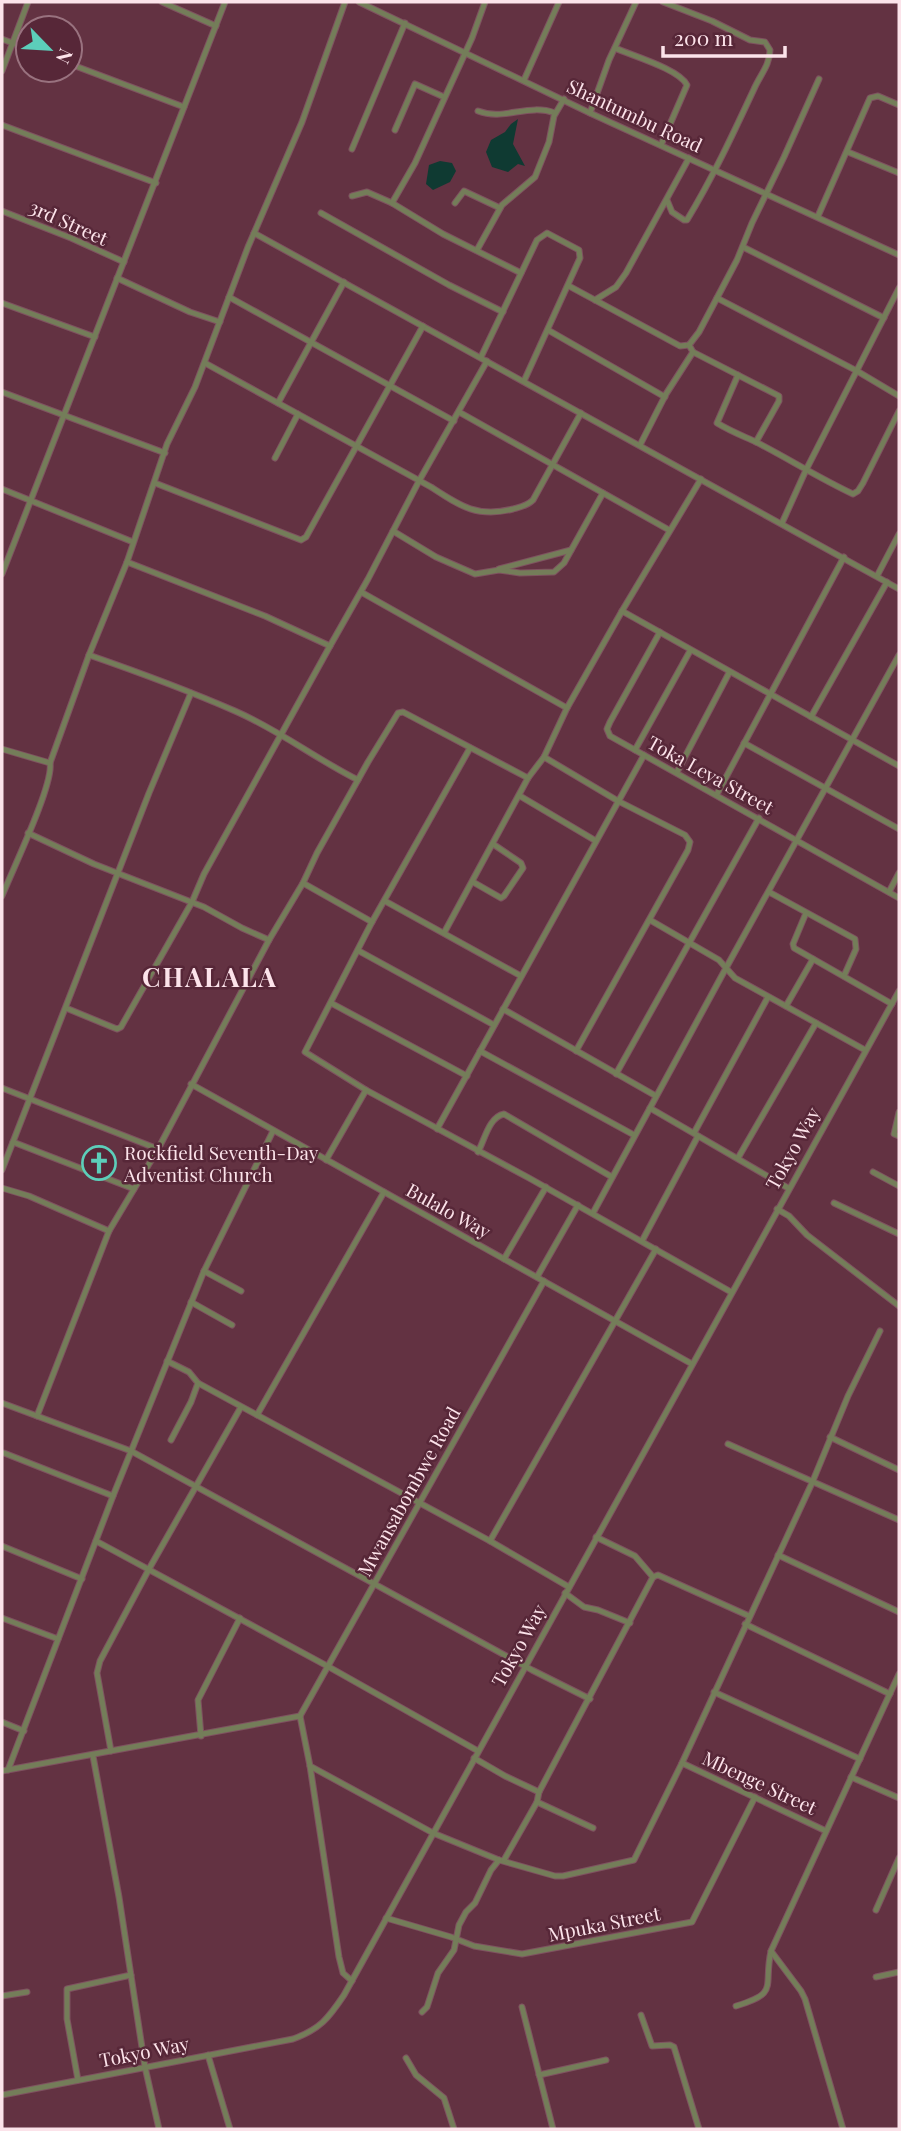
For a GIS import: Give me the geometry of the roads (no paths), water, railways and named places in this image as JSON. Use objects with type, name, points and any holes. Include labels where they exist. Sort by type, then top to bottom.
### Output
[{"type":"street","points":[[2,71],[28,2]]},
{"type":"street","points":[[162,2],[216,26]]},
{"type":"street","points":[[2,574],[225,2]]},
{"type":"street","points":[[2,896],[46,790],[50,763],[89,655],[127,562],[170,438],[185,411],[254,233],[302,122],[345,2]]},
{"type":"street","name":"Shantumbu Road","points":[[359,2],[590,113],[899,255]]},
{"type":"street","points":[[380,11],[384,2]]},
{"type":"street","points":[[392,203],[410,172],[485,2]]},
{"type":"street","points":[[524,80],[559,2]]},
{"type":"street","points":[[590,113],[636,2]]},
{"type":"street","points":[[663,2],[712,21],[750,40],[765,42],[771,50],[770,59],[716,171],[687,220],[672,212],[667,200]]},
{"type":"street","points":[[352,149],[405,23]]},
{"type":"street","points":[[2,39],[13,43]]},
{"type":"street","points":[[615,48],[684,79],[687,85],[661,145]]},
{"type":"street","points":[[84,69],[184,107]]},
{"type":"street","points":[[689,345],[743,247],[819,79]]},
{"type":"street","points":[[395,130],[415,84],[444,97]]},
{"type":"street","points":[[818,216],[870,98],[878,96],[899,105]]},
{"type":"street","points":[[477,250],[500,208],[535,177],[549,142],[555,113],[564,99]]},
{"type":"street","points":[[478,111],[490,116],[524,109],[544,109],[555,113]]},
{"type":"street","points":[[2,125],[156,183]]},
{"type":"street","points":[[848,152],[899,173]]},
{"type":"street","points":[[595,300],[616,287],[621,280],[689,158]]},
{"type":"street","points":[[352,196],[367,192],[392,203],[443,234],[521,273]]},
{"type":"street","points":[[456,203],[462,193],[466,192],[500,208]]},
{"type":"street","name":"3rd Street","points":[[2,211],[124,262]]},
{"type":"street","points":[[321,213],[503,312]]},
{"type":"street","points":[[254,233],[899,589]]},
{"type":"street","points":[[66,1008],[117,1029],[121,1027],[459,412],[537,240],[547,233],[580,253],[569,286],[524,381]]},
{"type":"street","points":[[743,247],[884,318]]},
{"type":"street","points":[[117,278],[220,323]]},
{"type":"street","points":[[278,402],[344,282]]},
{"type":"street","points":[[569,286],[680,346],[689,345]]},
{"type":"street","points":[[782,523],[806,470],[899,288]]},
{"type":"street","points":[[229,297],[454,421]]},
{"type":"street","points":[[717,298],[899,396]]},
{"type":"street","points":[[2,303],[95,337]]},
{"type":"street","points":[[155,483],[301,540],[306,537],[423,326]]},
{"type":"street","points":[[548,330],[665,397]]},
{"type":"street","points":[[689,345],[693,352],[779,396],[779,401],[756,442]]},
{"type":"street","points":[[640,445],[693,352]]},
{"type":"street","points":[[205,363],[469,510],[483,513],[508,510],[533,500],[581,413]]},
{"type":"street","points":[[738,375],[717,423],[846,491],[856,493],[863,483],[899,411]]},
{"type":"street","points":[[2,392],[165,453]]},
{"type":"street","points":[[459,412],[669,530]]},
{"type":"street","points":[[275,458],[298,414]]},
{"type":"street","points":[[444,933],[528,778],[544,757],[567,708],[701,479]]},
{"type":"street","points":[[2,489],[133,542]]},
{"type":"street","points":[[496,570],[520,573],[556,572],[564,563],[603,493]]},
{"type":"street","points":[[393,531],[436,557],[470,573],[482,574],[570,550]]},
{"type":"street","points":[[877,576],[899,534]]},
{"type":"street","points":[[717,794],[844,557]]},
{"type":"street","points":[[127,562],[265,616],[330,646]]},
{"type":"street","points":[[811,717],[887,582]]},
{"type":"street","points":[[361,592],[567,708]]},
{"type":"street","points":[[622,611],[899,766]]},
{"type":"street","name":"Toka Leya Street","points":[[660,632],[607,729],[610,736],[899,898]]},
{"type":"street","points":[[635,750],[691,651]]},
{"type":"street","points":[[89,655],[236,711],[358,780]]},
{"type":"street","points":[[593,1213],[899,656]]},
{"type":"street","points":[[677,772],[729,673]]},
{"type":"street","points":[[2,1170],[149,793],[191,693]]},
{"type":"street","points":[[37,1416],[109,1231],[158,1149],[317,853],[400,712],[528,778]]},
{"type":"street","points":[[744,743],[899,829]]},
{"type":"street","points":[[470,747],[372,922],[305,1052],[366,1090],[593,1213],[731,1292]]},
{"type":"street","points":[[2,749],[50,763]]},
{"type":"street","points":[[437,1129],[644,755]]},
{"type":"street","points":[[544,757],[618,801],[685,835],[690,842],[650,920],[576,1051]]},
{"type":"street","points":[[520,796],[596,841]]},
{"type":"street","points":[[616,1074],[759,818]]},
{"type":"street","points":[[28,833],[52,846],[192,902],[269,940]]},
{"type":"street","points":[[473,882],[501,898],[523,868],[521,863],[493,844]]},
{"type":"street","points":[[889,892],[899,873]]},
{"type":"street","points":[[303,883],[372,922]]},
{"type":"street","points":[[769,892],[856,941],[856,949],[844,976]]},
{"type":"street","points":[[385,901],[521,976]]},
{"type":"street","points":[[806,913],[793,947],[892,1004]]},
{"type":"street","points":[[650,920],[719,960],[734,978],[865,1050]]},
{"type":"street","points":[[359,951],[494,1025]]},
{"type":"street","points":[[786,1006],[813,959]]},
{"type":"street","name":"Tokyo Way","points":[[2,2095],[293,2039],[310,2033],[328,2019],[352,1981],[899,990]]},
{"type":"street","points":[[642,1241],[768,997]]},
{"type":"street","points":[[331,1003],[467,1076]]},
{"type":"street","points":[[503,1009],[656,1096]]},
{"type":"street","points":[[738,1158],[816,1023]]},
{"type":"street","points":[[480,1051],[634,1135]]},
{"type":"street","name":"Bulalo Way","points":[[191,1084],[692,1364]]},
{"type":"street","points":[[2,1087],[158,1149]]},
{"type":"street","points":[[326,1160],[366,1090]]},
{"type":"street","points":[[650,1108],[788,1188]]},
{"type":"street","points":[[897,1135],[899,1112]]},
{"type":"street","points":[[478,1152],[493,1121],[504,1114],[612,1177]]},
{"type":"street","points":[[5,1771],[24,1731],[113,1496],[191,1302],[273,1131]]},
{"type":"street","points":[[13,1142],[134,1189]]},
{"type":"street","points":[[873,1172],[899,1186]]},
{"type":"street","points":[[504,1259],[546,1187]]},
{"type":"street","points":[[2,1188],[29,1196],[109,1231]]},
{"type":"street","points":[[257,1415],[384,1192]]},
{"type":"street","points":[[834,1203],[899,1234]]},
{"type":"street","points":[[537,1277],[578,1205]]},
{"type":"street","points":[[776,1209],[789,1216],[807,1235],[899,1306]]},
{"type":"street","points":[[490,1541],[600,1343],[616,1321],[656,1249]]},
{"type":"street","points":[[204,1271],[241,1291]]},
{"type":"street","name":"Mwansabombwe Road","points":[[300,1716],[544,1281]]},
{"type":"street","points":[[191,1302],[232,1325]]},
{"type":"street","points":[[310,1766],[433,1833],[501,1860],[559,1876],[634,1860],[682,1763],[880,1331]]},
{"type":"street","points":[[167,1361],[189,1372],[198,1383],[490,1541],[569,1587]]},
{"type":"street","points":[[171,1440],[198,1383]]},
{"type":"street","points":[[2,1403],[131,1451],[590,1699]]},
{"type":"street","points":[[111,1751],[97,1670],[149,1569],[241,1407]]},
{"type":"street","points":[[830,1437],[899,1471]]},
{"type":"street","points":[[728,1444],[899,1520]]},
{"type":"street","points":[[4,1453],[113,1496]]},
{"type":"street","points":[[596,1536],[635,1556],[653,1577]]},
{"type":"street","points":[[96,1541],[478,1751]]},
{"type":"street","points":[[2,1546],[82,1579]]},
{"type":"street","points":[[778,1555],[899,1612]]},
{"type":"street","points":[[422,2012],[427,2007],[438,1973],[452,1954],[459,1925],[475,1903],[491,1870],[501,1860],[537,1802],[539,1792],[653,1577],[658,1575],[749,1616]]},
{"type":"street","points":[[565,1593],[584,1606],[630,1623]]},
{"type":"street","points":[[2,1618],[58,1639]]},
{"type":"street","points":[[201,1736],[198,1700],[240,1618]]},
{"type":"street","points":[[745,1624],[890,1693]]},
{"type":"street","points":[[736,2006],[755,2000],[765,1993],[768,1987],[771,1951],[899,1674]]},
{"type":"street","points":[[713,1692],[860,1759]]},
{"type":"street","points":[[5,1771],[300,1716],[339,1958],[342,1973],[352,1981]]},
{"type":"street","points":[[2,1722],[24,1731]]},
{"type":"street","points":[[93,1756],[145,2067],[159,2129]]},
{"type":"street","points":[[474,1758],[539,1792]]},
{"type":"street","name":"Mbenge Street","points":[[682,1763],[826,1830]]},
{"type":"street","points":[[851,1777],[899,1798]]},
{"type":"street","name":"Mpuka Street","points":[[386,1918],[486,1949],[528,1954],[692,1922],[755,1797]]},
{"type":"street","points":[[537,1802],[593,1828]]},
{"type":"street","points":[[876,1910],[899,1858]]},
{"type":"street","points":[[771,1951],[805,1999],[843,2129]]},
{"type":"street","points":[[876,1977],[899,1972]]},
{"type":"street","points":[[78,2080],[67,2019],[67,1989],[131,1975]]},
{"type":"street","points":[[2,1996],[27,1992]]},
{"type":"street","points":[[522,2007],[553,2129]]},
{"type":"street","points":[[641,2015],[652,2046],[674,2047],[699,2129]]},
{"type":"street","points":[[208,2055],[230,2129]]},
{"type":"street","points":[[406,2058],[416,2075],[444,2098],[454,2129]]},
{"type":"street","points":[[539,2075],[606,2060]]},
{"type":"place","name":"Rockfield Seventh-Day Adventist Church","points":[[99,1163]]},
{"type":"district","name":"CHALALA","points":[[210,976]]}]
